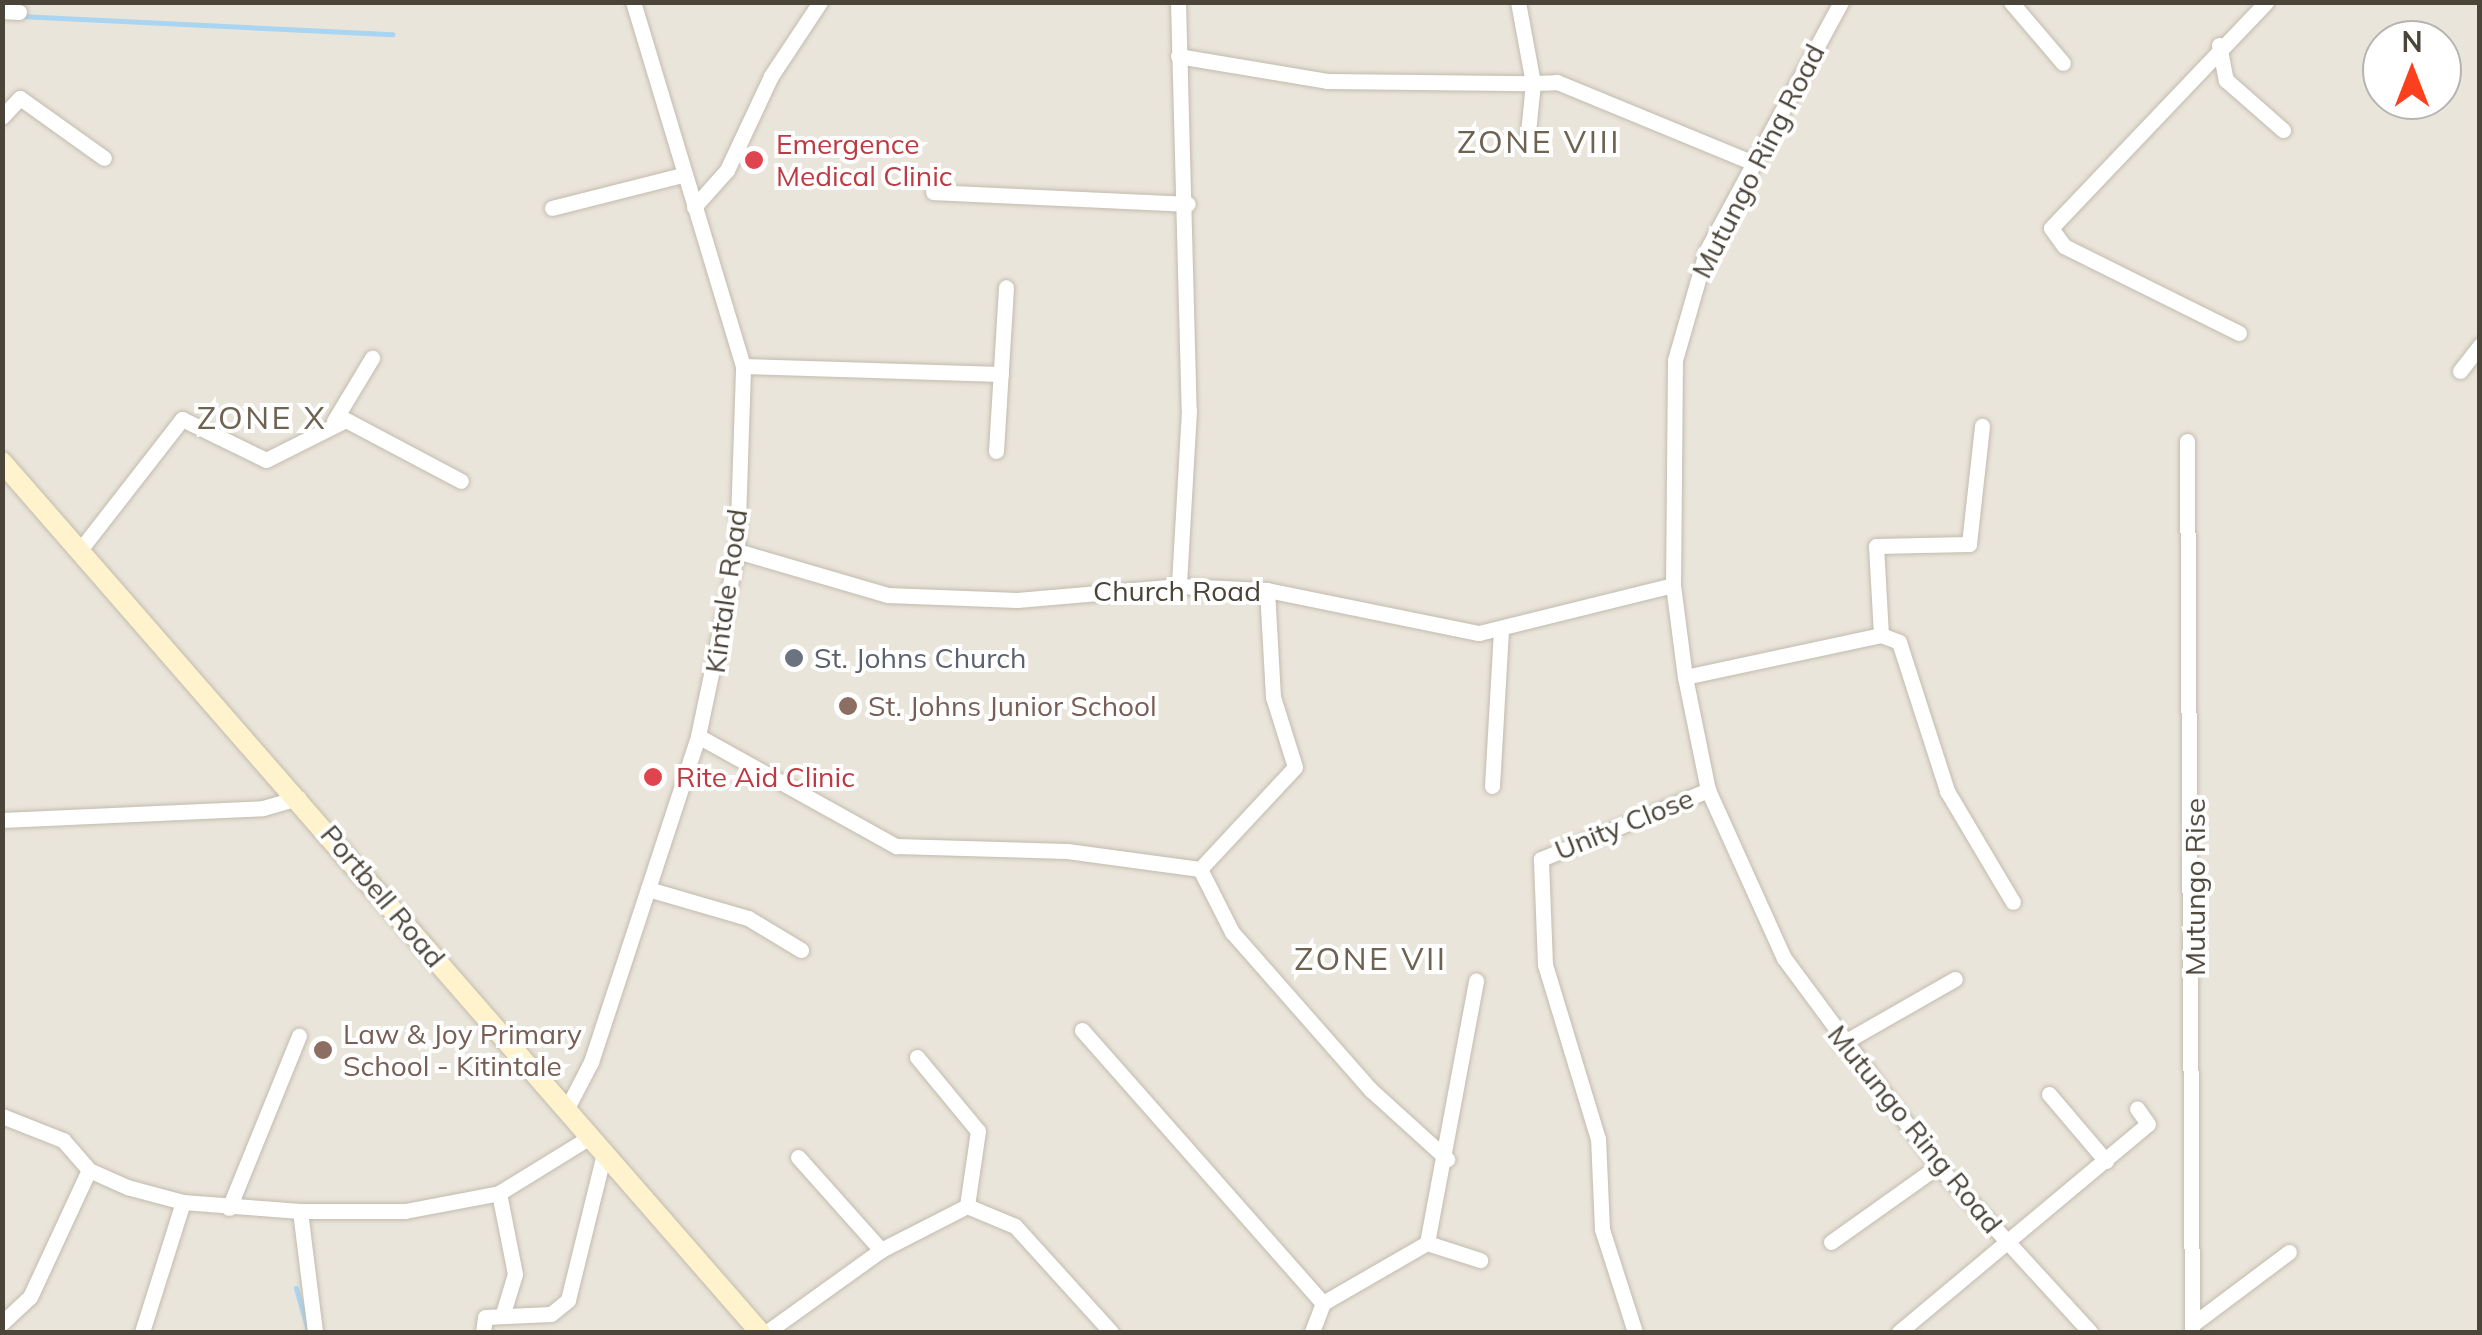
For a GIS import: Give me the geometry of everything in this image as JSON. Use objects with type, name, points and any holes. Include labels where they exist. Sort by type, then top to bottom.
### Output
[{"type":"main road","name":"Portbell Road","points":[[2,462],[300,798],[566,1110],[763,1332]]},
{"type":"street","name":"Kintale Road","points":[[566,1110],[648,889],[698,736],[737,551],[743,366],[682,175],[633,2]]},
{"type":"street","points":[[694,206],[727,170],[771,76],[820,2]]},
{"type":"street","points":[[1178,2],[1188,204],[1178,586]]},
{"type":"street","points":[[1518,2],[1533,82],[1527,142]]},
{"type":"street","name":"Mutungo Ring Road","points":[[1842,2],[1751,162],[1702,263],[1675,360],[1673,585],[1685,676],[1708,790],[1784,958],[1842,1044],[1938,1166],[2090,1332]]},
{"type":"street","points":[[2011,2],[2064,63]]},
{"type":"street","points":[[2235,2],[2244,20]]},
{"type":"street","points":[[2239,333],[2064,246],[2051,228],[2219,45],[2266,2]]},
{"type":"street","points":[[2219,45],[2226,80],[2283,130]]},
{"type":"street","points":[[1178,56],[1327,82],[1533,82],[1590,94],[1751,162]]},
{"type":"street","points":[[2,117],[20,98],[104,158]]},
{"type":"street","points":[[552,208],[682,175]]},
{"type":"street","points":[[933,192],[1188,204]]},
{"type":"street","points":[[996,451],[1006,286]]},
{"type":"street","points":[[2460,371],[2480,345]]},
{"type":"street","points":[[80,550],[182,419],[266,460],[334,421],[372,358]]},
{"type":"street","points":[[743,366],[1001,374]]},
{"type":"street","points":[[334,421],[462,481]]},
{"type":"street","points":[[1881,635],[1876,546],[1969,544],[1977,499],[1982,426]]},
{"type":"street","name":"Mutungo Rise","points":[[2187,441],[2193,1328]]},
{"type":"street","name":"Church Road","points":[[737,551],[886,595],[938,600],[1178,586],[1267,590],[1501,632]]},
{"type":"street","points":[[1492,786],[1501,632],[1586,600],[1673,585]]},
{"type":"street","points":[[1200,869],[1295,767],[1273,697],[1267,590]]},
{"type":"street","points":[[1685,676],[1881,635],[1899,642],[1947,791],[2012,902]]},
{"type":"street","points":[[698,736],[896,846],[1067,851],[1200,869]]},
{"type":"street","name":"Unity Close","points":[[1635,1332],[1602,1230],[1598,1139],[1546,965],[1540,858],[1708,790]]},
{"type":"street","points":[[2,820],[263,808],[300,798]]},
{"type":"street","points":[[1200,869],[1232,932],[1371,1090],[1447,1158]]},
{"type":"street","points":[[648,889],[748,918],[801,950]]},
{"type":"street","points":[[1842,1044],[1955,979]]},
{"type":"street","points":[[1312,1332],[1323,1303],[1427,1243],[1447,1158],[1476,980]]},
{"type":"street","points":[[1082,1030],[1323,1303]]},
{"type":"street","points":[[229,1208],[299,1036]]},
{"type":"street","points":[[917,1057],[978,1131],[967,1206]]},
{"type":"street","points":[[2049,1094],[2106,1161]]},
{"type":"street","points":[[1899,1332],[2004,1238],[2148,1124],[2137,1108]]},
{"type":"street","points":[[2,1116],[63,1140],[88,1170],[183,1202],[229,1208],[405,1211],[499,1193],[597,1145]]},
{"type":"street","points":[[483,1332],[485,1317],[504,1310],[551,1314],[568,1300],[597,1145]]},
{"type":"street","points":[[798,1158],[881,1250]]},
{"type":"street","points":[[1831,1242],[1938,1166]]},
{"type":"street","points":[[2,1323],[30,1296],[88,1170]]},
{"type":"street","points":[[499,1193],[515,1274],[504,1310]]},
{"type":"street","points":[[142,1332],[183,1202]]},
{"type":"street","points":[[763,1332],[881,1250],[967,1206],[1015,1226],[1111,1332]]},
{"type":"street","points":[[300,1211],[315,1332]]},
{"type":"street","points":[[1427,1243],[1480,1260]]},
{"type":"street","points":[[2193,1328],[2288,1252]]},
{"type":"shaded area","points":[[3,3],[2479,3],[2479,1332],[3,1332]]},
{"type":"waterway","points":[[20,16],[393,34]]},
{"type":"waterway","points":[[296,1288],[308,1330]]},
{"type":"place","name":"Emergence Medical Clinic","points":[[754,160]]},
{"type":"place","name":"St. Johns Church","points":[[794,658]]},
{"type":"place","name":"St. Johns Junior School","points":[[848,706]]},
{"type":"place","name":"Rite Aid Clinic","points":[[653,777]]},
{"type":"place","name":"Law & Joy Primary School - Kitintale","points":[[323,1050]]},
{"type":"district","name":"ZONE VIII","points":[[1539,141]]},
{"type":"district","name":"ZONE X","points":[[262,417]]},
{"type":"district","name":"ZONE VII","points":[[1371,958]]}]
